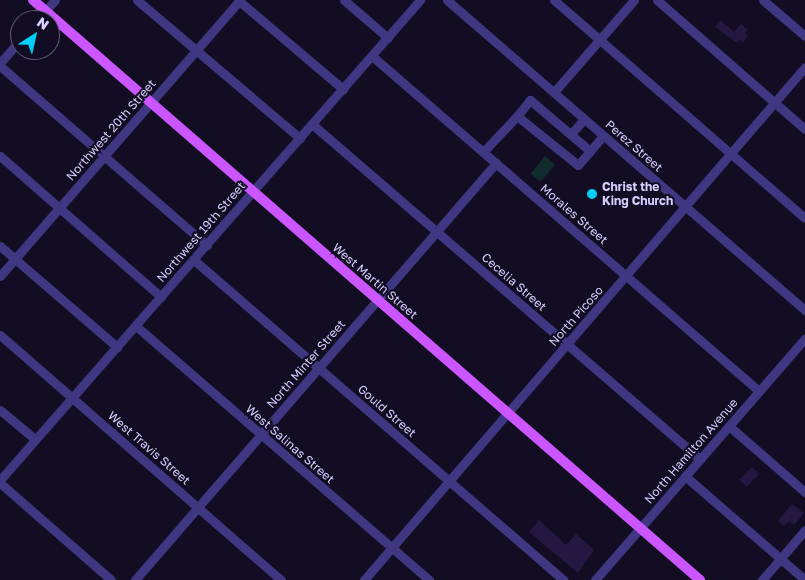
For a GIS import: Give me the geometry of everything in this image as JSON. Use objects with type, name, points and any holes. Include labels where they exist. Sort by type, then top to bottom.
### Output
[{"type":"main road","name":"West Martin Street","points":[[33,0],[44,10]]},
{"type":"main road","name":"West Martin Street","points":[[60,24],[700,580]]},
{"type":"street","points":[[46,10],[54,0]]},
{"type":"street","points":[[137,0],[196,52],[300,138]]},
{"type":"street","points":[[239,0],[342,90]]},
{"type":"street","name":"Northwest 20th Street","points":[[0,276],[152,103],[239,0]]},
{"type":"street","points":[[344,0],[388,38]]},
{"type":"street","name":"Northwest 19th Street","points":[[0,481],[420,0]]},
{"type":"street","name":"Perez Street","points":[[447,0],[805,310]]},
{"type":"street","points":[[554,0],[805,218]]},
{"type":"street","points":[[554,92],[634,0]]},
{"type":"street","points":[[657,0],[805,129]]},
{"type":"street","points":[[763,0],[805,36]]},
{"type":"street","points":[[10,52],[0,64],[104,157],[207,245]]},
{"type":"street","name":"Morales Street","points":[[372,56],[759,391]]},
{"type":"street","name":"North Picoso","points":[[364,580],[568,345],[805,67]]},
{"type":"street","points":[[483,152],[530,100],[590,151]]},
{"type":"street","points":[[517,116],[578,165],[603,136]]},
{"type":"street","points":[[571,134],[584,119]]},
{"type":"street","name":"Cecelia Street","points":[[312,124],[700,459]]},
{"type":"street","points":[[0,156],[162,297]]},
{"type":"street","name":"North Minter Street","points":[[135,580],[496,163]]},
{"type":"street","points":[[0,246],[117,347]]},
{"type":"street","name":"Gould Street","points":[[194,260],[564,580]]},
{"type":"street","name":"West Salinas Street","points":[[136,326],[429,580]]},
{"type":"street","name":"West Travis Street","points":[[0,335],[281,580]]},
{"type":"street","name":"North Hamilton Avenue","points":[[595,580],[805,338]]},
{"type":"street","points":[[0,410],[35,439]]},
{"type":"street","points":[[729,426],[805,492]]},
{"type":"street","points":[[685,476],[805,580]]},
{"type":"street","points":[[0,481],[111,580]]},
{"type":"street","points":[[762,580],[805,530]]},
{"type":"green space","points":[[545,156],[555,164],[541,182],[531,174]]},
{"type":"building","points":[[720,20],[734,32],[741,24],[748,30],[745,33],[748,36],[743,42],[739,40],[737,43],[715,27]]},
{"type":"building","points":[[752,467],[759,474],[746,487],[739,480]]},
{"type":"building","points":[[792,504],[804,513],[794,525],[789,521],[784,526],[778,521]]},
{"type":"building","points":[[539,520],[566,545],[576,534],[594,550],[578,573],[529,532]]},
{"type":"place","name":"Christ the King Church","points":[[592,194]]}]
